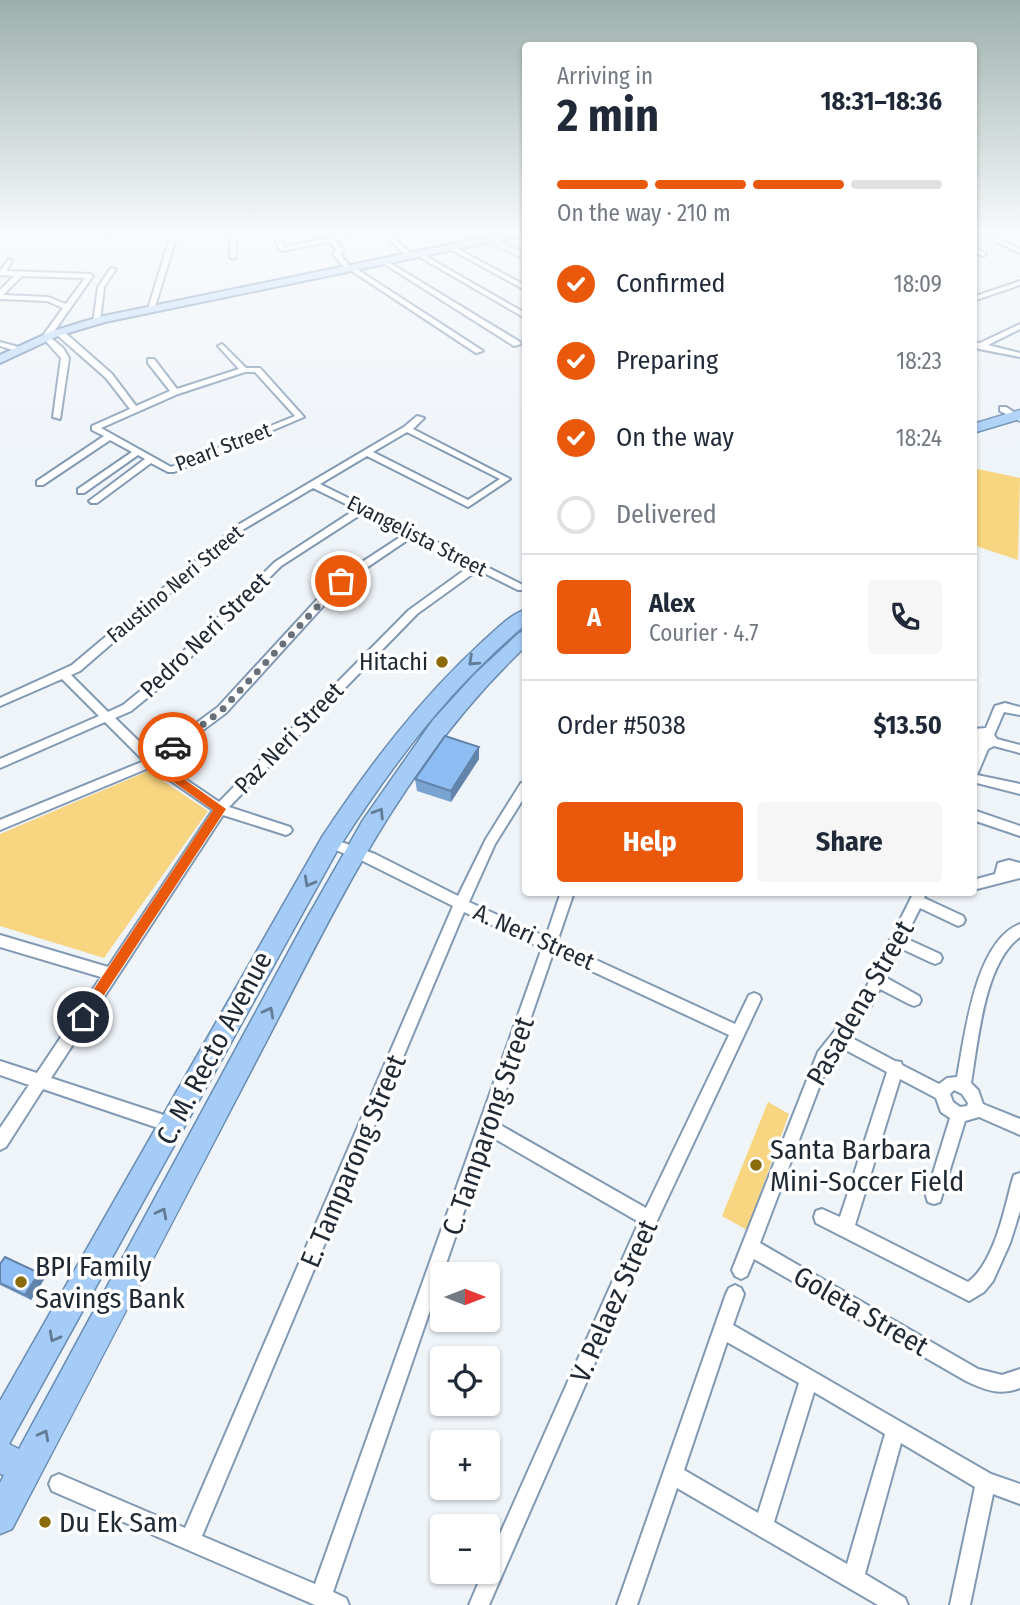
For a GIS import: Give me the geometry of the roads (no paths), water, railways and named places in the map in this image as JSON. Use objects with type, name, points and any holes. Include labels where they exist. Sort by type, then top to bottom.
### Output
[{"type":"highway","points":[[977,417],[1016,412]]},
{"type":"highway","points":[[977,427],[1016,412]]},
{"type":"highway","name":"C. M. Recto Avenue","points":[[0,1432],[330,844],[372,778],[405,734],[460,673],[522,620]]},
{"type":"highway","name":"C. M. Recto Avenue","points":[[0,1517],[13,1463],[203,1136],[355,852],[426,744],[461,702],[522,640]]},
{"type":"highway","points":[[173,1125],[203,1136]]},
{"type":"main road","points":[[0,359],[59,332],[96,321],[170,306]]},
{"type":"street","points":[[96,321],[98,306]]},
{"type":"street","points":[[150,310],[151,306]]},
{"type":"street","points":[[409,306],[479,351]]},
{"type":"street","points":[[456,306],[517,344]]},
{"type":"street","points":[[506,306],[522,314]]},
{"type":"street","points":[[57,417],[65,358],[61,350],[46,337],[66,307]]},
{"type":"street","points":[[977,345],[1020,326]]},
{"type":"street","points":[[59,332],[108,376],[134,409]]},
{"type":"street","points":[[0,344],[19,350]]},
{"type":"street","points":[[977,345],[1020,355]]},
{"type":"street","points":[[40,483],[108,437],[95,428],[175,392],[244,370],[222,346]]},
{"type":"street","points":[[150,361],[175,392]]},
{"type":"street","name":"Pearl Street","points":[[108,437],[174,470],[300,417],[257,370],[244,370]]},
{"type":"street","name":"Faustino Neri Street","points":[[0,702],[65,675],[87,660],[216,545],[252,520],[407,429],[420,418]]},
{"type":"street","points":[[366,452],[468,504],[506,478],[407,429]]},
{"type":"street","points":[[81,491],[137,452]]},
{"type":"street","points":[[94,501],[150,459]]},
{"type":"street","name":"Evangelista Street","points":[[313,484],[522,588]]},
{"type":"street","name":"Pedro Neri Street","points":[[0,764],[108,718],[144,695],[278,564],[363,509]]},
{"type":"street","points":[[0,825],[152,762],[222,710],[341,581],[412,533]]},
{"type":"street","name":"Paz Neri Street","points":[[0,1142],[220,809],[413,612],[477,566]]},
{"type":"street","points":[[65,675],[152,762],[220,809],[286,830]]},
{"type":"street","points":[[977,762],[999,709],[1005,707],[1020,711]]},
{"type":"street","points":[[985,741],[1020,749]]},
{"type":"street","points":[[977,779],[1020,789]]},
{"type":"street","name":"E. Tamparong Street","points":[[190,1540],[390,1076],[461,904],[490,842],[522,791]]},
{"type":"street","points":[[977,816],[1020,831]]},
{"type":"street","name":"A. Neri Street","points":[[330,844],[355,852],[738,1032]]},
{"type":"street","points":[[977,884],[1020,870]]},
{"type":"street","name":"C. Tamparong Street","points":[[330,1601],[567,896]]},
{"type":"street","points":[[919,897],[958,920]]},
{"type":"street","name":"Pasadena Street","points":[[741,1270],[823,1057],[864,1005],[879,981],[919,897]]},
{"type":"street","points":[[963,1086],[987,979],[997,953],[1007,938],[1020,930]]},
{"type":"street","points":[[0,941],[111,974]]},
{"type":"street","points":[[899,941],[935,958]]},
{"type":"street","points":[[879,981],[914,1000]]},
{"type":"street","name":"V. Pelaez Street","points":[[480,1605],[649,1219],[754,999]]},
{"type":"street","points":[[838,1038],[942,1093],[946,1107],[958,1115],[969,1115],[976,1108]]},
{"type":"street","points":[[845,1228],[896,1067]]},
{"type":"street","points":[[0,1068],[173,1125]]},
{"type":"street","points":[[942,1093],[947,1085],[963,1086],[975,1098],[976,1108]]},
{"type":"street","points":[[976,1108],[1020,1126]]},
{"type":"street","points":[[934,1196],[958,1115]]},
{"type":"street","points":[[488,1126],[649,1219]]},
{"type":"street","points":[[822,1217],[965,1291],[971,1291],[982,1284],[995,1255],[1011,1216],[1020,1181]]},
{"type":"street","name":"Goleta Street","points":[[750,1247],[972,1375],[1000,1384],[1020,1378]]},
{"type":"street","points":[[627,1605],[735,1293]]},
{"type":"street","points":[[723,1329],[986,1482],[1020,1494]]},
{"type":"street","points":[[763,1527],[809,1379]]},
{"type":"street","points":[[853,1579],[895,1430]]},
{"type":"street","points":[[672,1474],[898,1605]]},
{"type":"street","points":[[960,1605],[986,1482]]},
{"type":"street","points":[[59,1484],[330,1601]]},
{"type":"place","name":"Hitachi","points":[[442,662]]},
{"type":"place","name":"Santa Barbara Mini-Soccer Field","points":[[756,1165]]},
{"type":"place","name":"BPI Family Savings Bank","points":[[21,1282]]},
{"type":"place","name":"Du Ek Sam","points":[[45,1522]]}]
